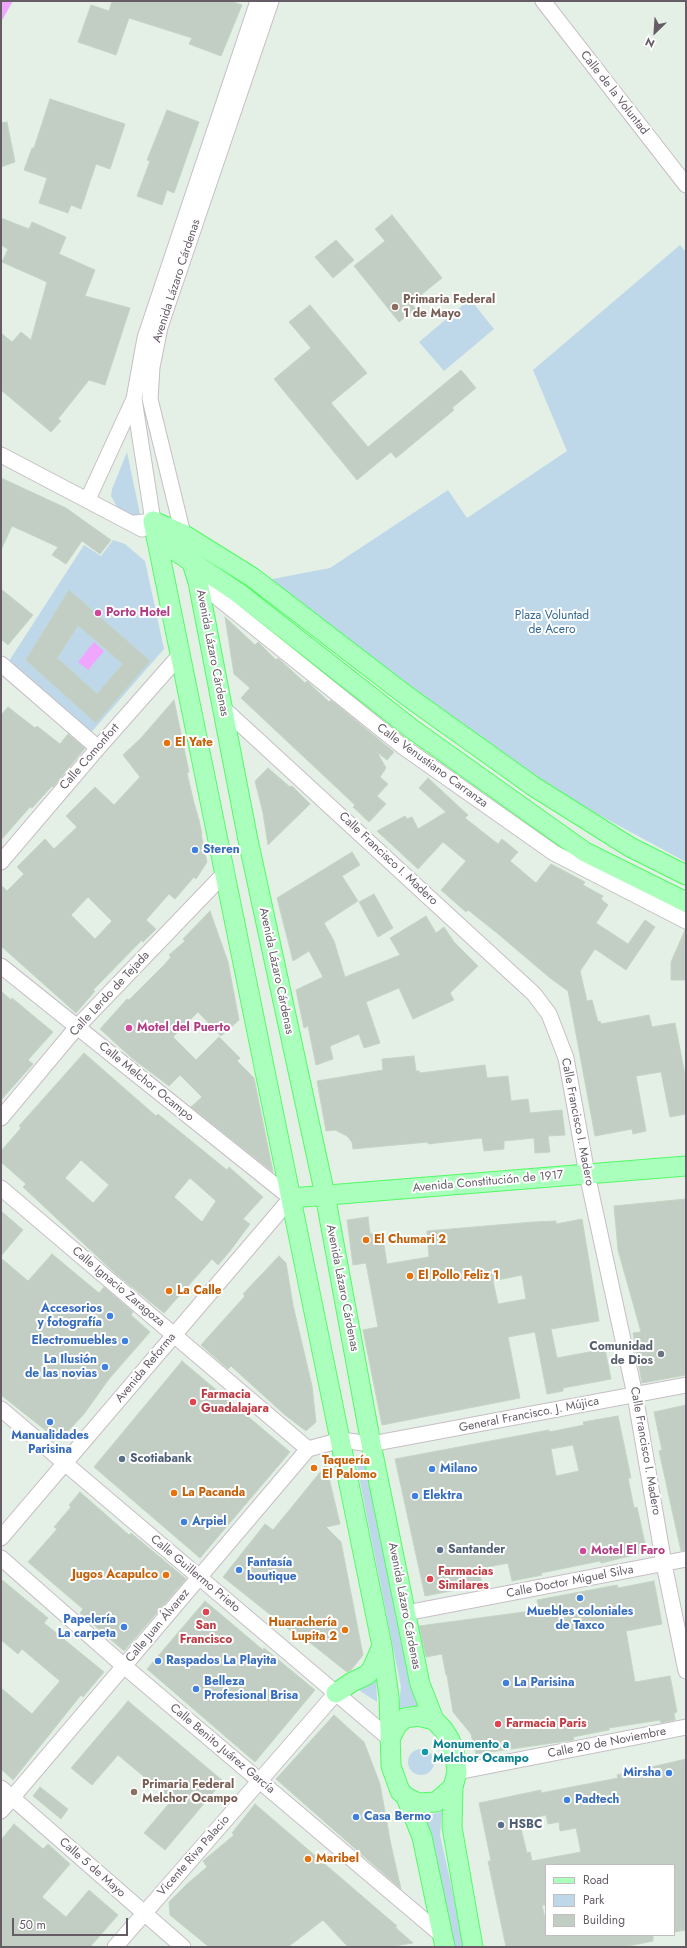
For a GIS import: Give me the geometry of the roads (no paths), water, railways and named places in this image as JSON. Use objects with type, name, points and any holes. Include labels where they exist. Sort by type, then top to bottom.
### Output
[{"type":"main road","points":[[154,530],[183,534],[252,577],[407,696],[533,786],[630,847],[686,875]]},
{"type":"main road","points":[[154,530],[191,562],[240,594],[412,729],[585,852],[686,902]]},
{"type":"main road","name":"Avenida Lázaro Cárdenas","points":[[154,530],[165,572],[220,846],[224,874],[382,1646],[389,1697],[391,1766],[400,1791],[406,1797],[422,1837],[444,1942]]},
{"type":"main road","name":"Avenida Lázaro Cárdenas","points":[[183,534],[198,582],[248,840],[325,1196],[372,1444],[420,1684],[434,1720],[443,1729],[450,1740],[456,1755],[452,1827],[473,1947]]},
{"type":"main road","points":[[220,846],[248,840]]},
{"type":"main road","name":"Avenida Constitución de 1917","points":[[291,1198],[686,1166]]},
{"type":"main road","points":[[336,1693],[352,1682],[367,1675],[372,1668],[382,1646]]},
{"type":"main road","points":[[390,1739],[397,1725],[405,1718],[418,1716],[434,1720]]},
{"type":"main road","points":[[406,1797],[418,1803],[436,1802],[455,1780]]},
{"type":"street","name":"Avenida Lázaro Cárdenas","points":[[154,530],[134,399],[145,338],[258,1]]},
{"type":"street","name":"Avenida Lázaro Cárdenas","points":[[183,534],[150,399],[152,367],[160,327],[272,1]]},
{"type":"street","name":"Calle de la Voluntad","points":[[543,1],[686,185]]},
{"type":"street","points":[[88,499],[134,399]]},
{"type":"street","points":[[1,455],[134,524],[154,530]]},
{"type":"street","name":"Calle Venustiano Carranza","points":[[198,582],[402,746],[554,853],[686,921]]},
{"type":"street","name":"Calle Comonfort","points":[[1,862],[98,748],[181,654]]},
{"type":"street","points":[[1,664],[98,748]]},
{"type":"street","name":"Calle Francisco I. Madero","points":[[223,708],[534,994],[550,1014],[566,1058],[587,1174],[635,1395],[664,1564],[686,1671]]},
{"type":"street","name":"Calle Lerdo de Tejada","points":[[1,1118],[77,1027],[224,874]]},
{"type":"street","name":"Calle Melchor Ocampo","points":[[1,966],[291,1198]]},
{"type":"street","name":"Calle Ignacio Zaragoza","points":[[1,1188],[308,1448]]},
{"type":"street","name":"Avenida Reforma","points":[[1,1538],[291,1198]]},
{"type":"street","name":"General Francisco. J. Mújica","points":[[341,1440],[372,1444],[686,1385]]},
{"type":"street","name":"Calle Guillermo Prieto","points":[[1,1410],[390,1739]]},
{"type":"street","points":[[308,1448],[341,1440]]},
{"type":"street","name":"Calle Juan Álvarez","points":[[1,1811],[7,1793],[124,1666],[308,1448]]},
{"type":"street","name":"Calle Benito Juárez García","points":[[1,1558],[444,1942]]},
{"type":"street","name":"Calle Doctor Miguel Silva","points":[[406,1613],[686,1559]]},
{"type":"street","name":"Vicente Riva Palacio","points":[[115,1947],[336,1693]]},
{"type":"street","name":"Calle 20 de Noviembre","points":[[455,1780],[686,1727]]},
{"type":"street","name":"Calle 5 de Mayo","points":[[7,1793],[183,1947]]},
{"type":"place","name":"Primaria Federal 1 de Mayo","points":[[395,307]]},
{"type":"place","name":"Porto Hotel","points":[[98,613]]},
{"type":"place","name":"El Yate","points":[[167,743]]},
{"type":"place","name":"Steren","points":[[195,850]]},
{"type":"place","name":"Motel del Puerto","points":[[129,1028]]},
{"type":"place","name":"El Chumari 2","points":[[366,1240]]},
{"type":"place","name":"El Pollo Feliz 1","points":[[410,1276]]},
{"type":"place","name":"La Calle","points":[[169,1291]]},
{"type":"place","name":"Accesorios y fotografía","points":[[110,1316]]},
{"type":"place","name":"Electromuebles","points":[[125,1341]]},
{"type":"place","name":"Comunidad de Dios","points":[[661,1354]]},
{"type":"place","name":"La Ilusión de las novias","points":[[105,1367]]},
{"type":"place","name":"Farmacia Guadalajara","points":[[193,1402]]},
{"type":"place","name":"Manualidades Parisina","points":[[50,1422]]},
{"type":"place","name":"Scotiabank","points":[[122,1459]]},
{"type":"place","name":"Taquería El Palomo","points":[[314,1468]]},
{"type":"place","name":"Milano","points":[[432,1469]]},
{"type":"place","name":"La Pacanda","points":[[174,1493]]},
{"type":"place","name":"Elektra","points":[[415,1496]]},
{"type":"place","name":"Arpiel","points":[[184,1522]]},
{"type":"place","name":"Santander","points":[[440,1550]]},
{"type":"place","name":"Motel El Faro","points":[[583,1551]]},
{"type":"place","name":"Fantasía boutique","points":[[239,1570]]},
{"type":"place","name":"Jugos Acapulco","points":[[166,1575]]},
{"type":"place","name":"Farmacias Similares","points":[[430,1579]]},
{"type":"place","name":"Muebles coloniales de Taxco","points":[[580,1598]]},
{"type":"place","name":"San Francisco","points":[[206,1612]]},
{"type":"place","name":"Papelería La carpeta","points":[[124,1627]]},
{"type":"place","name":"Huarachería Lupita 2","points":[[345,1630]]},
{"type":"place","name":"Raspados La Playita","points":[[158,1661]]},
{"type":"place","name":"La Parisina","points":[[506,1683]]},
{"type":"place","name":"Belleza Profesional Brisa","points":[[196,1689]]},
{"type":"place","name":"Farmacia Paris","points":[[498,1724]]},
{"type":"place","name":"Monumento a Melchor Ocampo","points":[[425,1752]]},
{"type":"place","name":"Mirsha","points":[[669,1773]]},
{"type":"place","name":"Primaria Federal Melchor Ocampo","points":[[134,1792]]},
{"type":"place","name":"Padtech","points":[[567,1800]]},
{"type":"place","name":"Casa Bermo","points":[[356,1817]]},
{"type":"place","name":"HSBC","points":[[501,1825]]},
{"type":"place","name":"Maribel","points":[[308,1859]]},
{"type":"park label","name":"Plaza Voluntad de Acero","points":[[552,623]]}]
